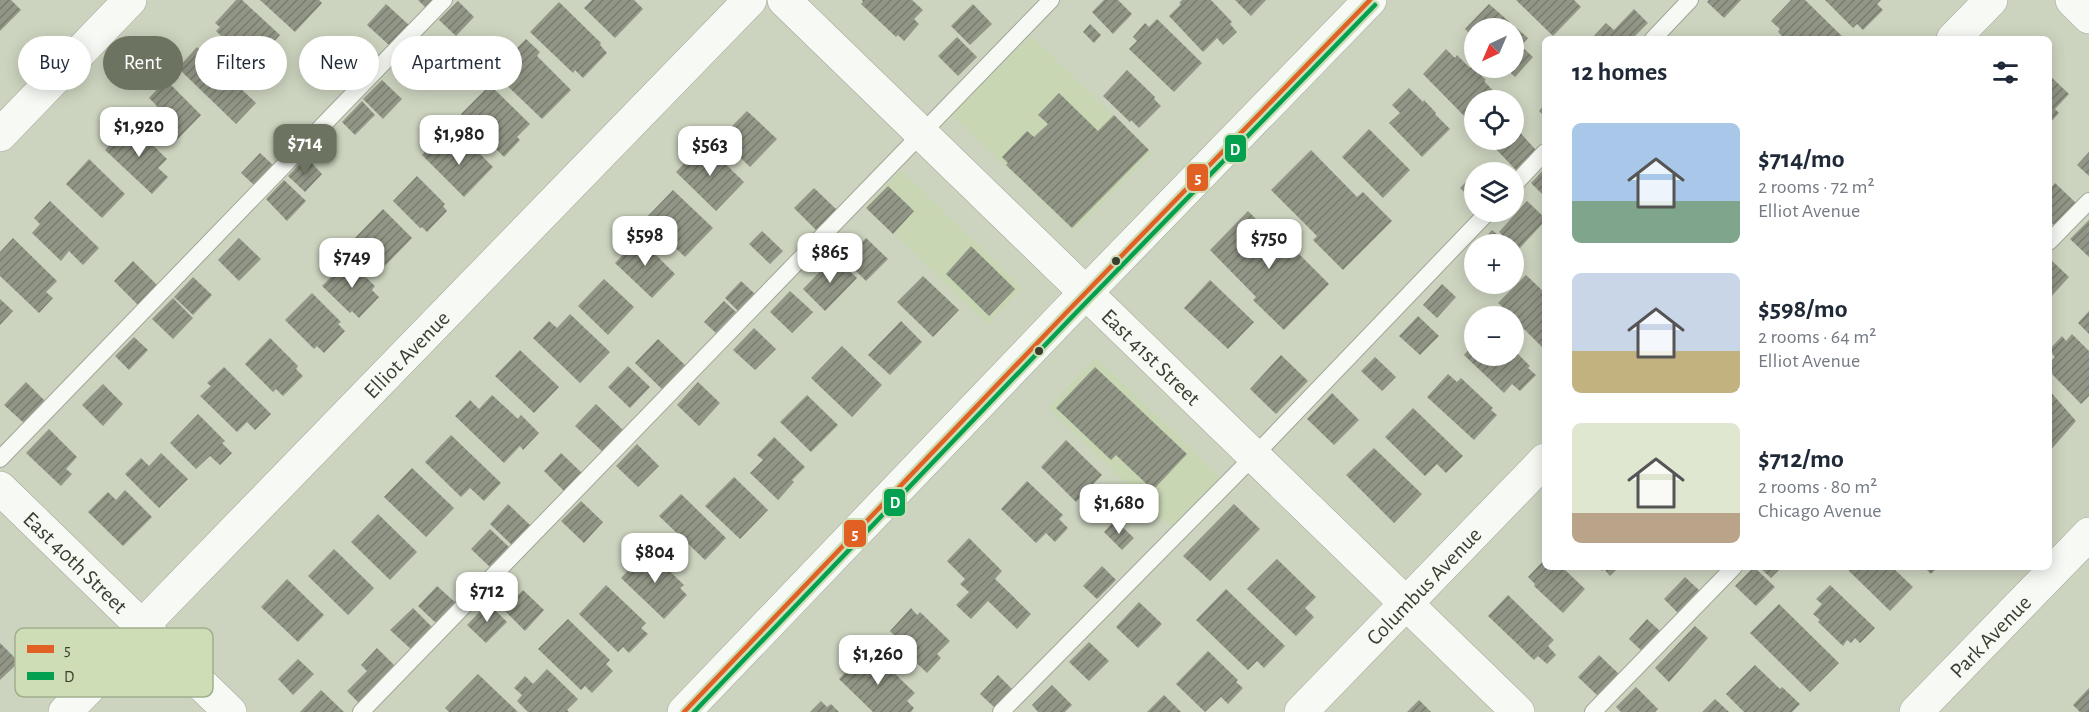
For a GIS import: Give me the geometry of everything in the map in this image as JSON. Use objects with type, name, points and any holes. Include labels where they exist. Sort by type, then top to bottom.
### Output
[{"type":"street","points":[[0,135],[130,0]]},
{"type":"street","name":"Elliot Avenue","points":[[141,627],[750,0]]},
{"type":"street","name":"East 41st Street","points":[[784,0],[1518,712]]},
{"type":"street","points":[[684,712],[1086,292],[1370,0]]},
{"type":"street","points":[[1956,36],[1991,0]]},
{"type":"street","points":[[2072,0],[2089,17]]},
{"type":"street","name":"Columbus Avenue","points":[[1301,712],[1542,463]]},
{"type":"street","name":"East 40th Street","points":[[0,488],[141,627]]},
{"type":"street","name":"Park Avenue","points":[[1916,712],[2089,534]]},
{"type":"street","name":"East 40th Street","points":[[213,696],[230,712]]},
{"type":"street","name":"Elliot Avenue","points":[[65,712],[80,697]]},
{"type":"lane","points":[[0,459],[444,0]]},
{"type":"lane","points":[[361,712],[1052,0]]},
{"type":"lane","points":[[1656,36],[1690,0]]},
{"type":"lane","points":[[1524,174],[1542,155]]},
{"type":"lane","points":[[2052,239],[2089,201]]},
{"type":"lane","points":[[1001,712],[1254,456],[1478,222]]},
{"type":"lane","points":[[1593,712],[1731,570]]},
{"type":"shaded area","points":[[1031,36],[1152,153],[1074,232],[951,114]]},
{"type":"shaded area","points":[[901,170],[1022,288],[988,324],[865,206]]},
{"type":"shaded area","points":[[1096,357],[1223,480],[1174,530],[1048,408]]},
{"type":"building","points":[[0,0],[11,0],[21,10],[0,31]]},
{"type":"building","points":[[236,0],[242,0],[280,35],[221,36],[216,31],[220,27],[215,23]]},
{"type":"building","points":[[260,0],[319,0],[322,3],[295,32]]},
{"type":"building","points":[[418,0],[441,0],[430,12]]},
{"type":"building","points":[[592,0],[634,0],[643,9],[615,38],[584,8]]},
{"type":"building","points":[[862,0],[912,0],[923,10],[914,19],[919,24],[904,41],[898,35],[896,37],[861,4]]},
{"type":"building","points":[[1104,0],[1118,0],[1132,14],[1113,34],[1092,12]]},
{"type":"building","points":[[1182,0],[1211,0],[1232,22],[1230,24],[1237,32],[1223,45],[1217,38],[1203,52],[1169,16]]},
{"type":"building","points":[[1235,0],[1266,0],[1251,16]]},
{"type":"building","points":[[1516,0],[1574,0],[1581,7],[1553,36]]},
{"type":"building","points":[[1709,0],[1741,0],[1724,18],[1707,2]]},
{"type":"building","points":[[1791,0],[1805,0],[1842,36],[1782,36],[1778,32],[1780,29],[1771,21]]},
{"type":"building","points":[[1825,0],[1881,0],[1877,4],[1883,10],[1863,30],[1857,24],[1853,28]]},
{"type":"building","points":[[458,1],[474,17],[456,36],[439,20]]},
{"type":"building","points":[[559,2],[601,43],[600,45],[607,53],[583,78],[575,70],[573,73],[530,32]]},
{"type":"building","points":[[386,4],[409,25],[399,36],[391,36],[390,46],[367,25]]},
{"type":"building","points":[[973,4],[992,24],[970,45],[951,26]]},
{"type":"building","points":[[1489,4],[1505,18],[1476,18]]},
{"type":"building","points":[[1634,9],[1648,23],[1635,36],[1594,36],[1606,23],[1614,30]]},
{"type":"building","points":[[1157,19],[1202,63],[1174,92],[1129,49],[1137,41],[1133,37],[1145,23],[1149,27]]},
{"type":"building","points":[[1090,24],[1101,35],[1094,43],[1083,32]]},
{"type":"building","points":[[957,37],[977,57],[958,76],[938,56]]},
{"type":"building","points":[[526,39],[540,52],[537,56],[571,90],[542,119],[512,90],[522,90],[522,43]]},
{"type":"building","points":[[195,49],[195,84],[183,73],[183,62]]},
{"type":"building","points":[[1446,49],[1455,58],[1457,55],[1464,62],[1464,78],[1484,78],[1492,90],[1464,90],[1464,116],[1423,74]]},
{"type":"building","points":[[1524,49],[1533,57],[1524,67]]},
{"type":"building","points":[[1127,70],[1155,97],[1154,99],[1161,106],[1139,128],[1103,96]]},
{"type":"building","points":[[2052,78],[2069,94],[2055,109],[2059,113],[2052,121]]},
{"type":"building","points":[[382,80],[402,99],[383,119],[363,99],[372,90],[379,90],[379,83]]},
{"type":"building","points":[[1409,88],[1423,102],[1424,100],[1450,129],[1422,157],[1389,123],[1400,113],[1392,105]]},
{"type":"building","points":[[157,90],[176,90],[201,115],[175,142],[147,116],[157,106],[149,98]]},
{"type":"building","points":[[201,90],[242,90],[256,103],[236,124]]},
{"type":"building","points":[[485,90],[495,90],[530,124],[517,137],[520,140],[504,157],[461,114]]},
{"type":"building","points":[[1059,93],[1098,131],[1114,115],[1149,150],[1072,228],[1006,165],[1008,163],[1002,157],[1027,131],[1034,137],[1048,124],[1038,115]]},
{"type":"building","points":[[362,101],[375,115],[355,135],[342,122]]},
{"type":"building","points":[[747,111],[777,139],[750,167],[720,138]]},
{"type":"building","points":[[130,123],[167,159],[158,168],[168,177],[152,194],[105,150]]},
{"type":"building","points":[[1369,129],[1410,170],[1383,198],[1342,157]]},
{"type":"building","points":[[1524,137],[1536,150],[1524,162],[1508,162],[1497,150],[1524,150]]},
{"type":"building","points":[[437,140],[452,155],[466,140],[493,167],[464,197],[422,155]]},
{"type":"building","points":[[704,143],[744,182],[716,211],[676,172]]},
{"type":"building","points":[[1311,150],[1357,197],[1363,192],[1392,221],[1343,270],[1313,240],[1317,236],[1271,190]]},
{"type":"building","points":[[2089,152],[2089,176],[2077,165]]},
{"type":"building","points":[[260,153],[273,165],[254,185],[241,173]]},
{"type":"building","points":[[306,157],[322,174],[305,192],[288,176]]},
{"type":"building","points":[[89,159],[125,194],[102,218],[66,184]]},
{"type":"building","points":[[1542,171],[1542,194],[1531,183]]},
{"type":"building","points":[[417,176],[445,204],[443,206],[447,211],[427,232],[393,201]]},
{"type":"building","points":[[284,180],[306,201],[287,221],[266,199]]},
{"type":"building","points":[[2055,183],[2076,203],[2054,225],[2052,223],[2052,186]]},
{"type":"building","points":[[888,186],[914,211],[893,234],[866,208]]},
{"type":"building","points":[[814,188],[837,210],[817,231],[794,208]]},
{"type":"building","points":[[673,190],[713,228],[685,257],[645,219]]},
{"type":"building","points":[[50,201],[99,248],[83,265],[69,251],[61,261],[32,233],[40,224],[34,218]]},
{"type":"building","points":[[1527,201],[1542,215],[1542,224],[1524,244],[1524,234],[1501,234],[1499,232],[1508,222],[1524,222],[1524,204]]},
{"type":"building","points":[[383,209],[412,238],[382,269],[353,240]]},
{"type":"building","points":[[1248,211],[1294,257],[1298,253],[1329,284],[1284,330],[1253,300],[1256,297],[1210,250]]},
{"type":"building","points":[[2089,220],[2089,257],[2070,239]]},
{"type":"building","points":[[762,231],[783,251],[770,264],[749,244]]},
{"type":"building","points":[[642,235],[657,248],[653,252],[675,274],[652,298],[615,263]]},
{"type":"building","points":[[13,238],[57,281],[46,292],[53,298],[39,313],[0,276],[0,252]]},
{"type":"building","points":[[239,238],[261,259],[239,281],[218,260]]},
{"type":"building","points":[[866,238],[888,259],[866,281],[845,260]]},
{"type":"building","points":[[971,246],[1015,289],[989,316],[946,274]]},
{"type":"building","points":[[834,257],[857,278],[825,311],[803,289]]},
{"type":"building","points":[[348,260],[375,286],[372,290],[379,297],[359,318],[352,311],[350,313],[322,286]]},
{"type":"building","points":[[133,261],[157,285],[138,305],[114,281]]},
{"type":"building","points":[[2052,261],[2069,277],[2052,296]]},
{"type":"building","points":[[1526,275],[1542,290],[1542,347],[1524,329],[1524,306],[1502,306],[1498,303],[1507,294],[1524,294]]},
{"type":"building","points":[[923,276],[959,310],[933,337],[897,302]]},
{"type":"building","points":[[193,277],[212,295],[193,315],[174,297]]},
{"type":"building","points":[[604,279],[634,307],[608,335],[578,306]]},
{"type":"building","points":[[1210,280],[1254,322],[1228,349],[1184,308]]},
{"type":"building","points":[[741,281],[755,294],[738,311],[725,298]]},
{"type":"building","points":[[1442,284],[1456,297],[1437,318],[1423,305]]},
{"type":"building","points":[[790,291],[813,312],[792,333],[770,312]]},
{"type":"building","points":[[312,293],[341,322],[338,324],[345,331],[324,353],[317,346],[314,349],[285,320]]},
{"type":"building","points":[[173,298],[193,318],[173,339],[152,319]]},
{"type":"building","points":[[0,299],[13,311],[0,325]]},
{"type":"building","points":[[724,301],[736,312],[716,333],[704,322]]},
{"type":"building","points":[[2089,311],[2089,334],[2078,323]]},
{"type":"building","points":[[570,314],[610,352],[580,383],[533,338],[549,321],[557,328]]},
{"type":"building","points":[[1418,316],[1439,336],[1420,355],[1399,336]]},
{"type":"building","points":[[901,321],[922,342],[890,375],[868,355]]},
{"type":"building","points":[[754,328],[776,349],[755,370],[733,350]]},
{"type":"building","points":[[2072,334],[2089,351],[2089,396],[2081,404],[2052,374],[2052,360],[2055,357],[2052,354],[2052,347],[2062,336],[2066,341]]},
{"type":"building","points":[[134,337],[148,350],[129,370],[115,356]]},
{"type":"building","points":[[270,338],[298,366],[296,369],[303,376],[283,396],[276,389],[273,392],[245,364]]},
{"type":"building","points":[[658,339],[687,367],[664,391],[635,363]]},
{"type":"building","points":[[842,346],[882,385],[852,417],[811,378]]},
{"type":"building","points":[[520,350],[559,387],[534,413],[495,376]]},
{"type":"building","points":[[1281,355],[1308,381],[1276,414],[1250,389]]},
{"type":"building","points":[[1375,357],[1396,377],[1382,391],[1361,371]]},
{"type":"building","points":[[1524,360],[1530,366],[1528,368],[1536,375],[1520,391],[1512,384],[1504,393],[1476,366],[1524,366]]},
{"type":"building","points":[[628,366],[650,387],[630,408],[608,387]]},
{"type":"building","points":[[224,367],[271,414],[255,430],[247,422],[237,432],[200,396],[211,386],[207,383]]},
{"type":"building","points":[[1095,367],[1187,454],[1153,490],[1116,455],[1111,460],[1056,408]]},
{"type":"building","points":[[1448,374],[1457,382],[1461,378],[1493,408],[1491,410],[1497,415],[1474,440],[1427,397]]},
{"type":"building","points":[[26,382],[46,402],[25,424],[4,405]]},
{"type":"building","points":[[698,382],[720,403],[699,426],[677,405]]},
{"type":"building","points":[[103,384],[123,404],[103,426],[82,405]]},
{"type":"building","points":[[1332,393],[1359,420],[1334,445],[1307,419]]},
{"type":"building","points":[[2052,393],[2076,421],[2052,449]]},
{"type":"building","points":[[492,395],[518,419],[521,415],[539,433],[523,450],[520,446],[504,463],[455,416],[470,400],[479,409]]},
{"type":"building","points":[[807,395],[838,425],[811,452],[780,422]]},
{"type":"building","points":[[596,404],[624,431],[604,453],[575,426]]},
{"type":"building","points":[[1413,408],[1463,456],[1446,473],[1437,464],[1425,476],[1385,437]]},
{"type":"building","points":[[198,414],[225,441],[222,443],[232,453],[220,465],[210,456],[196,469],[170,443]]},
{"type":"building","points":[[49,429],[77,457],[66,469],[72,474],[61,486],[26,453]]},
{"type":"building","points":[[451,435],[501,483],[484,501],[470,488],[461,497],[425,462]]},
{"type":"building","points":[[774,437],[805,467],[792,480],[794,482],[778,500],[750,473],[763,460],[757,455]]},
{"type":"building","points":[[1066,440],[1102,475],[1076,502],[1041,467]]},
{"type":"building","points":[[637,444],[659,466],[638,487],[616,466]]},
{"type":"building","points":[[1374,448],[1422,494],[1394,523],[1346,475]]},
{"type":"building","points":[[161,453],[188,479],[159,508],[125,474],[141,458],[149,466]]},
{"type":"building","points":[[561,453],[584,475],[566,493],[544,471]]},
{"type":"building","points":[[412,468],[454,508],[426,537],[384,497]]},
{"type":"building","points":[[734,477],[768,510],[740,539],[705,506]]},
{"type":"building","points":[[1027,481],[1063,515],[1059,519],[1068,528],[1055,542],[1046,533],[1036,543],[1001,509]]},
{"type":"building","points":[[125,490],[152,517],[123,546],[88,512],[108,492],[116,500]]},
{"type":"building","points":[[681,494],[726,538],[705,560],[659,516]]},
{"type":"building","points":[[581,501],[603,522],[584,543],[561,521]]},
{"type":"building","points":[[508,504],[531,526],[513,546],[490,524]]},
{"type":"building","points":[[1234,504],[1260,529],[1210,581],[1183,556]]},
{"type":"building","points":[[378,514],[417,552],[390,580],[351,542]]},
{"type":"building","points":[[1115,520],[1134,538],[1122,550],[1104,532]]},
{"type":"building","points":[[490,529],[511,549],[492,569],[471,549]]},
{"type":"building","points":[[969,538],[1002,571],[995,579],[1031,614],[1017,629],[988,601],[971,619],[956,605],[969,592],[960,584],[965,579],[947,561]]},
{"type":"building","points":[[334,549],[374,588],[348,615],[308,576]]},
{"type":"building","points":[[648,550],[684,585],[680,588],[687,595],[664,619],[621,578]]},
{"type":"building","points":[[1277,559],[1316,597],[1305,608],[1314,617],[1296,636],[1247,589]]},
{"type":"building","points":[[1542,562],[1542,570],[1565,570],[1585,589],[1563,613],[1534,586],[1535,584],[1528,577]]},
{"type":"building","points":[[1102,566],[1116,580],[1097,599],[1083,586]]},
{"type":"building","points":[[1605,570],[1616,570],[1610,576]]},
{"type":"building","points":[[1751,570],[1757,570],[1775,587],[1756,606],[1735,586]]},
{"type":"building","points":[[1762,570],[1779,570],[1771,578]]},
{"type":"building","points":[[1895,570],[1913,587],[1890,611],[1849,571]]},
{"type":"building","points":[[1685,577],[1701,592],[1680,615],[1664,599]]},
{"type":"building","points":[[287,579],[324,615],[298,642],[261,607]]},
{"type":"building","points":[[606,585],[646,623],[641,628],[648,634],[629,653],[623,647],[618,652],[579,614]]},
{"type":"building","points":[[1830,585],[1875,628],[1860,643],[1855,638],[1851,643],[1847,640],[1843,646],[1818,622],[1820,620],[1813,614],[1822,604],[1816,599]]},
{"type":"building","points":[[437,586],[456,603],[437,624],[418,606]]},
{"type":"building","points":[[1226,589],[1285,646],[1264,668],[1257,661],[1248,670],[1196,620]]},
{"type":"building","points":[[523,590],[544,610],[525,631],[504,610]]},
{"type":"building","points":[[1508,595],[1554,640],[1548,646],[1556,655],[1547,664],[1538,656],[1534,660],[1488,616]]},
{"type":"building","points":[[1139,602],[1162,624],[1138,648],[1116,627]]},
{"type":"building","points":[[488,603],[507,622],[486,643],[467,625]]},
{"type":"building","points":[[1779,604],[1839,663],[1810,692],[1750,633]]},
{"type":"building","points":[[413,608],[433,628],[412,650],[390,630]]},
{"type":"building","points":[[911,608],[917,615],[920,612],[950,641],[937,654],[941,658],[927,673],[893,640],[896,637],[890,631]]},
{"type":"building","points":[[568,619],[610,660],[606,664],[613,671],[592,693],[585,686],[581,690],[538,649]]},
{"type":"building","points":[[1647,619],[1661,632],[1643,652],[1629,639]]},
{"type":"building","points":[[1695,626],[1708,638],[1669,682],[1655,668]]},
{"type":"building","points":[[1089,642],[1109,661],[1089,681],[1069,662]]},
{"type":"building","points":[[0,643],[15,658],[15,666],[0,680]]},
{"type":"building","points":[[377,648],[395,666],[359,703],[347,691],[367,671],[361,665]]},
{"type":"building","points":[[869,649],[915,693],[907,701],[914,708],[911,712],[873,712],[839,679]]},
{"type":"building","points":[[1208,651],[1238,680],[1236,682],[1243,688],[1228,704],[1221,697],[1205,712],[1176,684]]},
{"type":"building","points":[[1599,655],[1620,675],[1599,697],[1578,677]]},
{"type":"building","points":[[298,659],[314,674],[293,695],[278,679]]},
{"type":"building","points":[[1755,665],[1800,704],[1792,712],[1744,712],[1726,694]]},
{"type":"building","points":[[547,669],[578,699],[567,710],[569,712],[528,712],[517,701],[522,695],[514,688],[525,676],[533,684]]},
{"type":"building","points":[[478,674],[518,712],[449,712],[445,708]]},
{"type":"building","points":[[998,675],[1013,690],[995,708],[980,694]]},
{"type":"building","points":[[1052,685],[1072,705],[1065,712],[1038,712],[1032,705]]},
{"type":"building","points":[[1636,687],[1658,709],[1655,712],[1621,712],[1616,707]]},
{"type":"building","points":[[2089,688],[2089,712],[2080,712],[2073,705]]},
{"type":"building","points":[[321,690],[344,712],[300,712]]},
{"type":"building","points":[[1164,695],[1181,712],[1147,712]]},
{"type":"building","points":[[1715,699],[1729,712],[1702,712]]},
{"type":"building","points":[[1419,700],[1431,712],[1407,712]]},
{"type":"building","points":[[821,701],[827,707],[831,704],[839,712],[810,712]]},
{"type":"transit line","name":"5","points":[[684,712],[1370,0]]},
{"type":"transit line","name":"D","points":[[694,712],[1070,319],[1375,5]]}]
